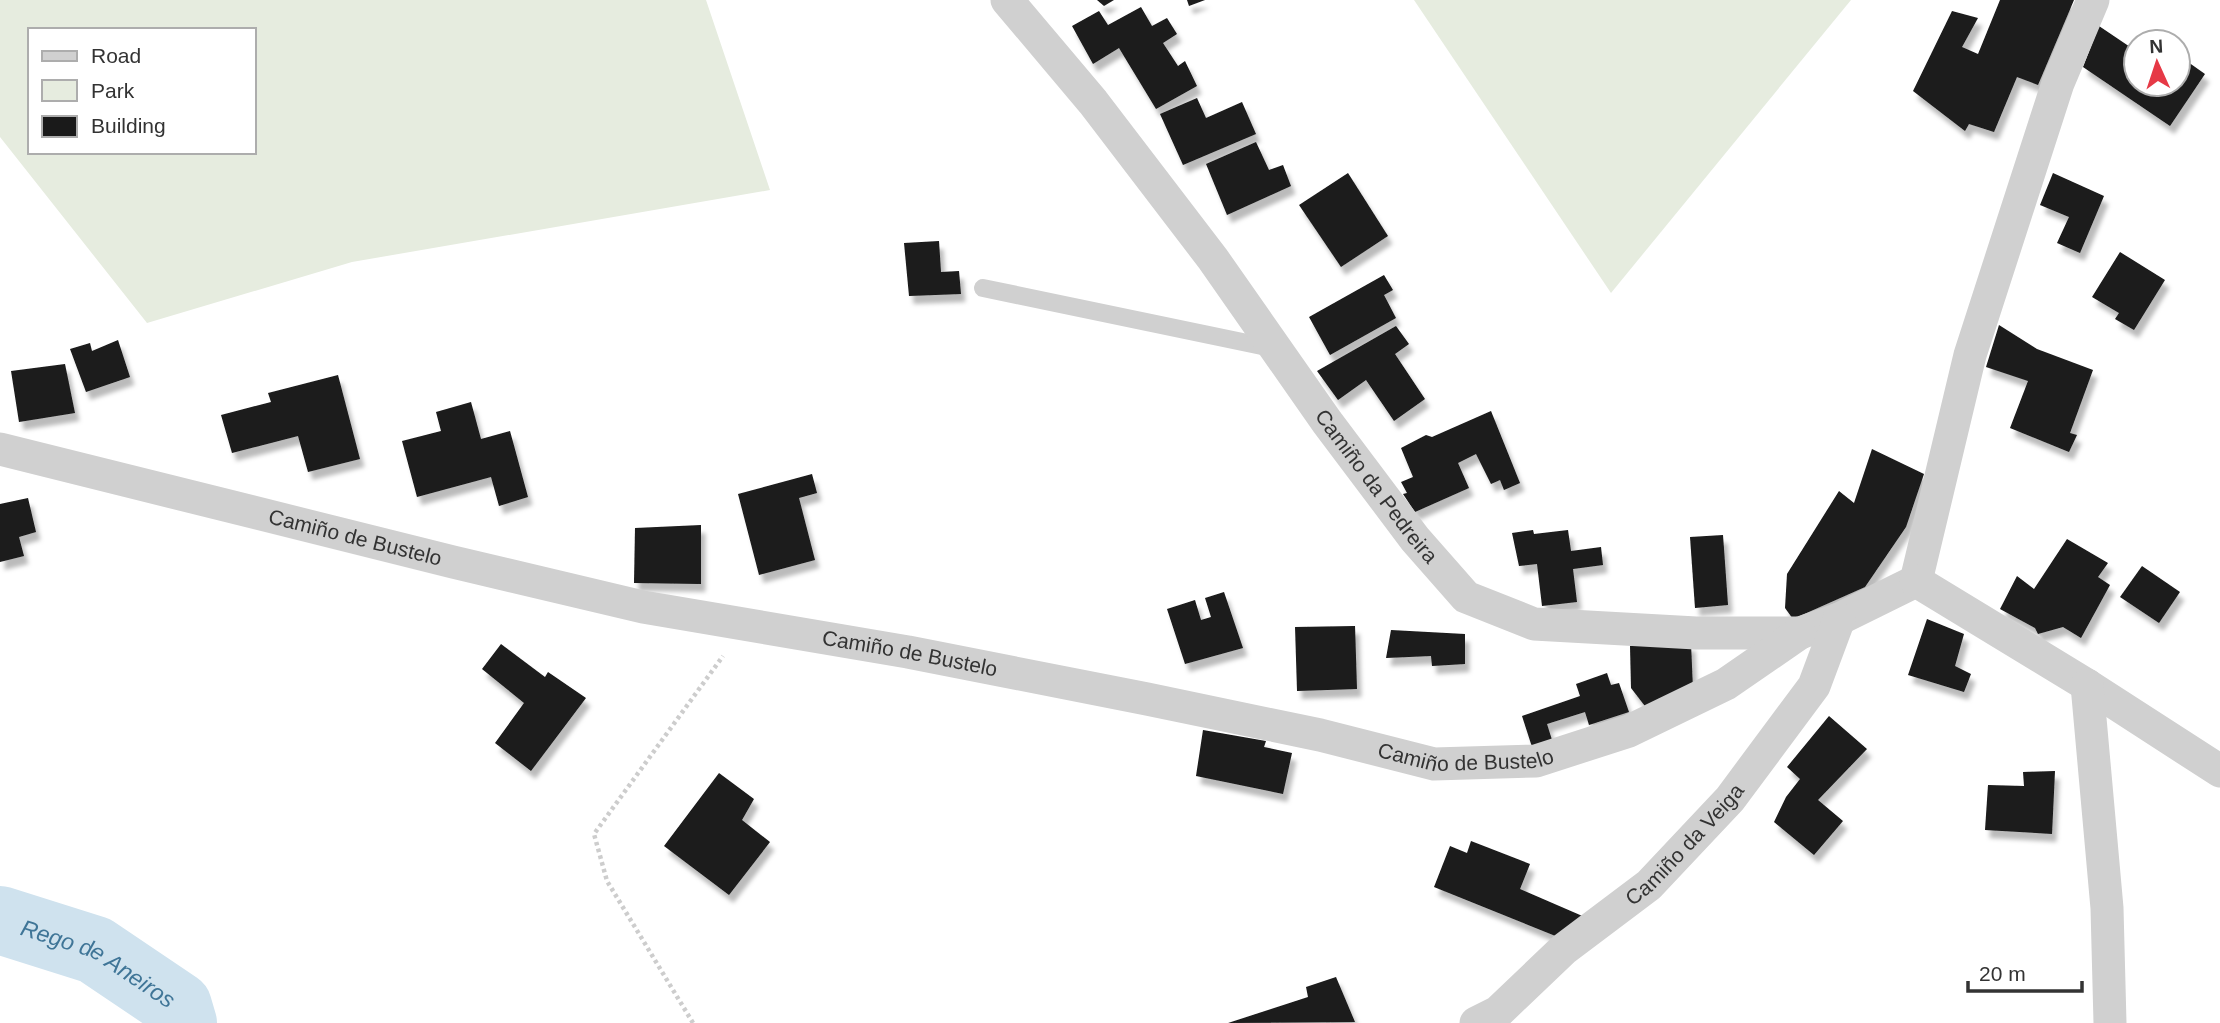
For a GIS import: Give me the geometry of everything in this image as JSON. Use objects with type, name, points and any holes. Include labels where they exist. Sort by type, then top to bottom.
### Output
[{"type":"street","name":"Camiño da Pedreira","points":[[1007,0],[1093,102],[1213,259],[1327,422],[1415,539],[1466,597],[1534,624],[1696,633],[1800,633],[1839,619],[1916,581]]},
{"type":"street","points":[[2093,0],[2058,83],[1970,355],[1916,581],[2087,685],[2220,771]]},
{"type":"street","name":"Camiño de Bustelo","points":[[0,449],[643,607],[908,652],[1147,699],[1320,734],[1434,764],[1536,761],[1629,731],[1726,684],[1800,633]]},
{"type":"street","name":"Camiño da Veiga","points":[[1476,1023],[1498,1012],[1564,949],[1649,885],[1730,799],[1814,686],[1839,619]]},
{"type":"street","points":[[2087,685],[2107,908],[2110,1023]]},
{"type":"lane","points":[[983,288],[1276,349]]},
{"type":"path","points":[[693,1023],[607,881],[594,834],[747,624]]},
{"type":"green space","points":[[0,0],[706,0],[770,190],[352,262],[147,323],[0,137]]},
{"type":"green space","points":[[1414,0],[1851,0],[1611,293]]},
{"type":"building","points":[[1097,0],[1114,0],[1104,6]]},
{"type":"building","points":[[1187,0],[1205,0],[1189,6]]},
{"type":"building","points":[[2000,0],[2074,0],[2038,85],[2017,77],[1994,132],[1969,124],[1965,131],[1913,91],[1952,11],[1978,18],[1962,47],[1978,54]]},
{"type":"building","points":[[1141,7],[1152,26],[1167,18],[1177,34],[1163,43],[1178,66],[1185,61],[1197,86],[1156,109],[1119,48],[1093,64],[1072,26],[1099,11],[1108,25]]},
{"type":"building","points":[[2099,26],[2122,42],[2122,93],[2083,67]]},
{"type":"building","points":[[2192,65],[2205,74],[2192,93]]},
{"type":"building","points":[[1197,98],[1206,118],[1242,102],[1256,134],[1183,165],[1160,114]]},
{"type":"building","points":[[2129,98],[2189,98],[2170,126]]},
{"type":"building","points":[[1256,142],[1269,170],[1283,165],[1291,186],[1227,215],[1206,164]]},
{"type":"building","points":[[1348,173],[1388,236],[1341,267],[1299,205]]},
{"type":"building","points":[[2053,173],[2104,196],[2080,253],[2057,243],[2069,217],[2040,205]]},
{"type":"building","points":[[939,241],[941,272],[959,271],[961,294],[909,296],[904,243]]},
{"type":"building","points":[[2120,252],[2165,280],[2134,330],[2115,319],[2119,313],[2092,297]]},
{"type":"building","points":[[1384,275],[1393,290],[1384,295],[1396,318],[1330,355],[1309,317]]},
{"type":"building","points":[[1999,325],[2037,349],[2093,370],[2070,433],[2077,435],[2069,452],[2010,428],[2028,381],[1986,367]]},
{"type":"building","points":[[1396,326],[1409,344],[1395,354],[1425,399],[1394,421],[1366,380],[1338,400],[1317,371]]},
{"type":"building","points":[[118,340],[130,377],[86,392],[70,349],[90,343],[92,351]]},
{"type":"building","points":[[65,364],[75,413],[19,422],[11,371]]},
{"type":"building","points":[[338,375],[360,459],[308,472],[298,436],[232,453],[221,415],[271,402],[268,393]]},
{"type":"building","points":[[471,402],[481,439],[510,431],[528,497],[499,506],[491,477],[417,497],[402,441],[441,431],[436,412]]},
{"type":"building","points":[[1491,411],[1520,483],[1504,490],[1500,480],[1491,484],[1476,454],[1458,463],[1469,488],[1415,512],[1403,494],[1407,493],[1401,482],[1413,477],[1401,448],[1426,435],[1432,437]]},
{"type":"building","points":[[1872,449],[1924,474],[1906,527],[1865,587],[1793,619],[1785,608],[1787,574],[1839,491],[1854,503]]},
{"type":"building","points":[[812,474],[817,493],[799,498],[815,560],[759,575],[738,494]]},
{"type":"building","points":[[28,498],[36,532],[19,537],[24,556],[0,562],[0,504]]},
{"type":"building","points":[[701,525],[701,584],[634,583],[635,528]]},
{"type":"building","points":[[1533,530],[1534,534],[1568,530],[1571,551],[1601,547],[1603,565],[1573,569],[1577,602],[1542,606],[1537,564],[1519,566],[1512,533]]},
{"type":"building","points":[[1723,535],[1728,605],[1695,608],[1690,537]]},
{"type":"building","points":[[2067,539],[2108,563],[2098,577],[2110,585],[2081,638],[2063,627],[2038,634],[2035,628],[2000,609],[2017,576],[2034,589]]},
{"type":"building","points":[[2142,566],[2180,592],[2159,623],[2120,597]]},
{"type":"building","points":[[1224,592],[1243,648],[1185,664],[1167,609],[1195,600],[1201,620],[1211,617],[1205,598]]},
{"type":"building","points":[[1927,619],[1964,634],[1955,666],[1971,674],[1964,692],[1908,675]]},
{"type":"building","points":[[1355,626],[1357,689],[1297,691],[1295,627]]},
{"type":"building","points":[[1391,630],[1465,634],[1465,664],[1432,666],[1431,656],[1386,658]]},
{"type":"building","points":[[1691,643],[1693,690],[1648,710],[1631,688],[1630,646]]},
{"type":"building","points":[[501,644],[545,677],[548,672],[586,698],[531,771],[495,743],[524,703],[482,669]]},
{"type":"building","points":[[1607,673],[1611,685],[1619,683],[1629,712],[1589,725],[1585,712],[1547,724],[1552,740],[1532,747],[1522,716],[1580,696],[1576,684]]},
{"type":"building","points":[[1829,716],[1867,749],[1818,800],[1843,821],[1814,855],[1774,822],[1786,797],[1800,779],[1787,767]]},
{"type":"building","points":[[1203,730],[1266,741],[1264,747],[1292,753],[1283,794],[1196,776]]},
{"type":"building","points":[[2055,771],[2052,834],[1985,830],[1988,785],[2024,786],[2023,772]]},
{"type":"building","points":[[719,773],[754,799],[742,820],[770,842],[729,895],[664,846]]},
{"type":"building","points":[[1471,841],[1530,864],[1520,889],[1587,918],[1558,937],[1434,887],[1450,846],[1467,853]]},
{"type":"building","points":[[1336,977],[1355,1022],[1228,1023],[1308,997],[1306,987]]},
{"type":"waterway","name":"Rego de Aneiros","points":[[0,920],[95,950],[178,1006],[183,1023]]}]
